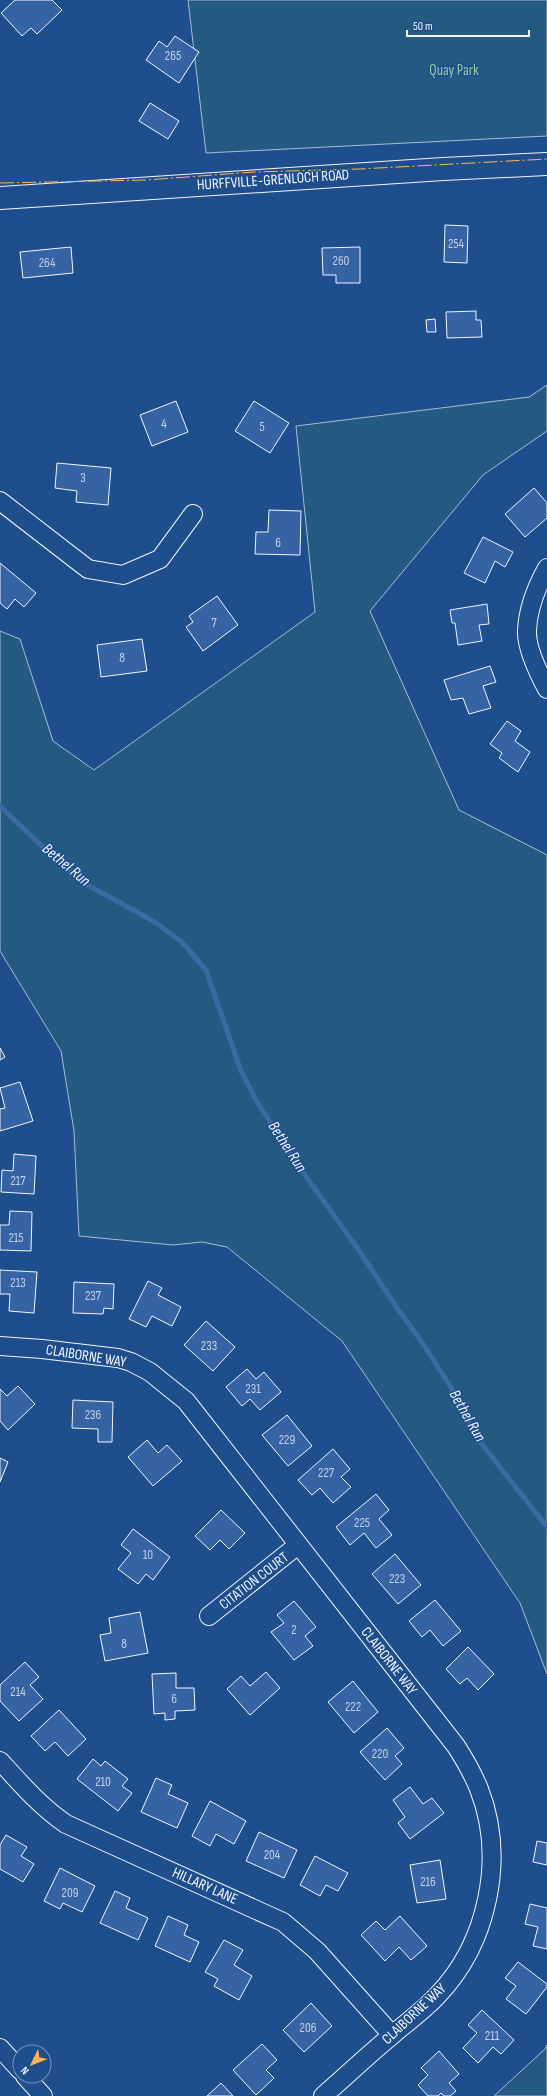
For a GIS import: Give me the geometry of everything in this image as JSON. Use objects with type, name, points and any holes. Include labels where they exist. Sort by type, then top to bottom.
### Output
[{"type":"main road","name":"HURFFVILLE-GRENLOCH ROAD","points":[[0,198],[443,169],[547,164]]},
{"type":"street","points":[[0,502],[88,568],[123,575],[160,559],[193,514]]},
{"type":"street","points":[[547,568],[534,597],[527,631],[535,667],[547,689]]},
{"type":"street","name":"CLAIBORNE WAY","points":[[0,1346],[42,1349],[118,1358],[131,1362],[150,1372],[186,1401],[456,1746],[469,1767],[479,1790],[490,1837],[490,1886],[480,1926],[471,1946],[456,1973],[438,1995],[323,2096]]},
{"type":"street","name":"CITATION COURT","points":[[209,1616],[298,1545]]},
{"type":"street","name":"HILLARY LANE","points":[[0,1761],[47,1812],[66,1824],[283,1922],[317,1951],[392,2035]]},
{"type":"street","points":[[0,2048],[12,2061]]},
{"type":"street","points":[[32,2084],[43,2096]]},
{"type":"green space","name":"Quay Park","points":[[188,0],[547,0],[547,136],[206,153]]},
{"type":"green space","points":[[547,385],[547,431],[483,475],[370,611],[459,810],[547,855],[547,1674],[520,1603],[342,1341],[227,1247],[202,1242],[173,1245],[79,1236],[74,1131],[61,1051],[0,951],[0,631],[20,639],[53,741],[94,770],[315,612],[296,426],[529,397]]},
{"type":"green space","points":[[547,2045],[547,2096],[494,2096],[545,2049]]},
{"type":"building","points":[[15,0],[52,0],[62,10],[37,34],[31,28],[22,36],[1,13]]},
{"type":"building","points":[[175,36],[199,52],[179,83],[146,60],[159,41],[167,47]]},
{"type":"building","points":[[150,103],[179,121],[168,139],[139,121]]},
{"type":"building","points":[[445,225],[468,226],[467,263],[444,262]]},
{"type":"building","points":[[71,247],[73,273],[23,278],[20,252]]},
{"type":"building","points":[[360,247],[360,283],[336,283],[336,275],[323,275],[322,248]]},
{"type":"building","points":[[476,311],[476,320],[481,320],[482,337],[447,338],[446,312]]},
{"type":"building","points":[[435,319],[436,332],[427,332],[426,320]]},
{"type":"building","points":[[176,401],[188,432],[152,446],[140,415]]},
{"type":"building","points":[[254,401],[289,423],[270,453],[235,431]]},
{"type":"building","points":[[57,463],[111,468],[108,505],[76,502],[77,491],[55,488]]},
{"type":"building","points":[[534,488],[547,503],[547,518],[525,537],[505,514]]},
{"type":"building","points":[[269,510],[301,511],[300,555],[255,554],[256,532],[268,532]]},
{"type":"building","points":[[483,537],[513,552],[505,567],[495,561],[485,583],[464,573]]},
{"type":"building","points":[[0,563],[36,593],[24,607],[15,599],[7,609],[0,603]]},
{"type":"building","points":[[217,596],[238,625],[203,651],[186,627],[193,622],[189,616]]},
{"type":"building","points":[[487,604],[489,624],[479,625],[482,641],[458,645],[455,623],[452,623],[450,610]]},
{"type":"building","points":[[142,639],[147,671],[101,677],[97,645]]},
{"type":"building","points":[[490,666],[496,682],[483,686],[491,708],[469,714],[463,698],[451,700],[444,680]]},
{"type":"building","points":[[507,721],[521,731],[515,741],[530,752],[518,772],[499,758],[502,753],[490,744]]},
{"type":"building","points":[[0,1048],[5,1057],[0,1060]]},
{"type":"building","points":[[20,1082],[33,1121],[0,1131],[0,1109],[5,1108],[0,1088]]},
{"type":"building","points":[[14,1154],[36,1156],[34,1194],[1,1192],[2,1170],[13,1171]]},
{"type":"building","points":[[10,1211],[32,1212],[31,1251],[0,1250],[0,1225],[9,1225]]},
{"type":"building","points":[[0,1270],[37,1272],[34,1313],[9,1311],[10,1294],[0,1294]]},
{"type":"building","points":[[148,1281],[162,1288],[158,1295],[181,1307],[172,1326],[152,1316],[146,1327],[129,1319]]},
{"type":"building","points":[[74,1282],[114,1284],[113,1309],[104,1308],[103,1314],[73,1313]]},
{"type":"building","points":[[206,1321],[235,1347],[213,1371],[184,1345]]},
{"type":"building","points":[[247,1369],[256,1379],[264,1372],[281,1392],[260,1410],[250,1399],[242,1406],[226,1387]]},
{"type":"building","points":[[18,1386],[35,1404],[8,1430],[0,1421],[0,1389],[7,1396]]},
{"type":"building","points":[[73,1400],[113,1402],[112,1442],[98,1442],[98,1429],[72,1428]]},
{"type":"building","points":[[287,1415],[312,1446],[288,1466],[262,1435]]},
{"type":"building","points":[[147,1440],[158,1453],[167,1445],[182,1461],[153,1486],[128,1457]]},
{"type":"building","points":[[333,1449],[350,1469],[341,1477],[351,1487],[333,1503],[320,1488],[312,1495],[298,1480]]},
{"type":"building","points":[[0,1458],[8,1462],[0,1482]]},
{"type":"building","points":[[376,1494],[389,1510],[379,1519],[392,1535],[376,1548],[364,1533],[350,1545],[336,1527]]},
{"type":"building","points":[[221,1510],[245,1533],[229,1549],[220,1540],[210,1550],[195,1536]]},
{"type":"building","points":[[133,1529],[170,1557],[153,1580],[146,1574],[138,1584],[118,1569],[131,1553],[121,1545]]},
{"type":"building","points":[[395,1554],[421,1585],[398,1604],[372,1574]]},
{"type":"building","points":[[435,1600],[461,1631],[443,1646],[430,1630],[422,1637],[409,1621]]},
{"type":"building","points":[[294,1601],[316,1627],[305,1636],[313,1646],[294,1660],[271,1632],[284,1623],[277,1615]]},
{"type":"building","points":[[140,1612],[148,1653],[105,1661],[100,1635],[111,1633],[109,1618]]},
{"type":"building","points":[[468,1647],[494,1674],[478,1690],[467,1678],[460,1684],[446,1669]]},
{"type":"building","points":[[25,1662],[39,1677],[30,1685],[43,1699],[19,1721],[0,1701],[0,1685]]},
{"type":"building","points":[[266,1672],[280,1688],[250,1715],[227,1689],[241,1676],[250,1686]]},
{"type":"building","points":[[176,1673],[176,1688],[194,1688],[195,1710],[175,1711],[175,1719],[165,1720],[165,1713],[154,1714],[152,1674]]},
{"type":"building","points":[[353,1681],[378,1712],[354,1733],[328,1702]]},
{"type":"building","points":[[59,1710],[86,1739],[68,1756],[55,1742],[45,1751],[31,1736]]},
{"type":"building","points":[[387,1728],[404,1748],[395,1756],[402,1764],[385,1780],[360,1752]]},
{"type":"building","points":[[93,1759],[101,1766],[105,1761],[128,1779],[122,1786],[132,1793],[118,1811],[77,1779]]},
{"type":"building","points":[[156,1778],[172,1785],[168,1794],[188,1803],[177,1828],[141,1812]]},
{"type":"building","points":[[410,1787],[423,1804],[432,1798],[444,1813],[410,1839],[398,1823],[405,1817],[393,1800]]},
{"type":"building","points":[[210,1801],[246,1821],[234,1844],[216,1834],[210,1846],[192,1836]]},
{"type":"building","points":[[259,1832],[297,1850],[284,1878],[246,1861]]},
{"type":"building","points":[[6,1835],[27,1847],[21,1856],[34,1864],[23,1882],[0,1869],[0,1845]]},
{"type":"building","points":[[537,1841],[547,1843],[547,1865],[533,1862]]},
{"type":"building","points":[[315,1856],[348,1873],[338,1891],[326,1885],[320,1896],[300,1885]]},
{"type":"building","points":[[440,1860],[446,1899],[417,1903],[410,1865]]},
{"type":"building","points":[[60,1868],[95,1886],[82,1912],[63,1903],[60,1909],[44,1901]]},
{"type":"building","points":[[115,1891],[130,1898],[126,1908],[148,1918],[138,1940],[100,1923]]},
{"type":"building","points":[[530,1904],[547,1908],[547,1949],[533,1946],[538,1927],[525,1924]]},
{"type":"building","points":[[168,1916],[188,1925],[184,1935],[199,1942],[190,1962],[155,1946]]},
{"type":"building","points":[[400,1916],[427,1946],[411,1960],[399,1947],[385,1961],[361,1935],[376,1921],[385,1930]]},
{"type":"building","points":[[224,1940],[243,1950],[234,1965],[252,1976],[239,2000],[214,1986],[218,1979],[205,1972]]},
{"type":"building","points":[[518,1962],[547,1984],[547,1987],[526,2014],[506,1999],[516,1986],[505,1978]]},
{"type":"building","points":[[311,2003],[332,2026],[304,2052],[283,2030]]},
{"type":"building","points":[[482,2010],[514,2040],[501,2054],[493,2047],[478,2063],[463,2048],[477,2033],[468,2025]]},
{"type":"building","points":[[262,2044],[277,2060],[266,2070],[274,2078],[256,2095],[233,2070]]},
{"type":"building","points":[[439,2051],[459,2074],[449,2083],[456,2091],[450,2096],[444,2096],[441,2093],[438,2096],[428,2096],[418,2085],[428,2075],[421,2068]]},
{"type":"building","points":[[221,2083],[233,2096],[207,2096]]},
{"type":"waterway","name":"Bethel Run","points":[[0,806],[52,856],[82,882],[155,922],[182,942],[206,970],[241,1071],[256,1100],[295,1161],[424,1345],[458,1399],[474,1434],[547,1527]]},
{"type":"power","points":[[0,183],[146,180],[254,172],[360,169],[547,159]]}]
